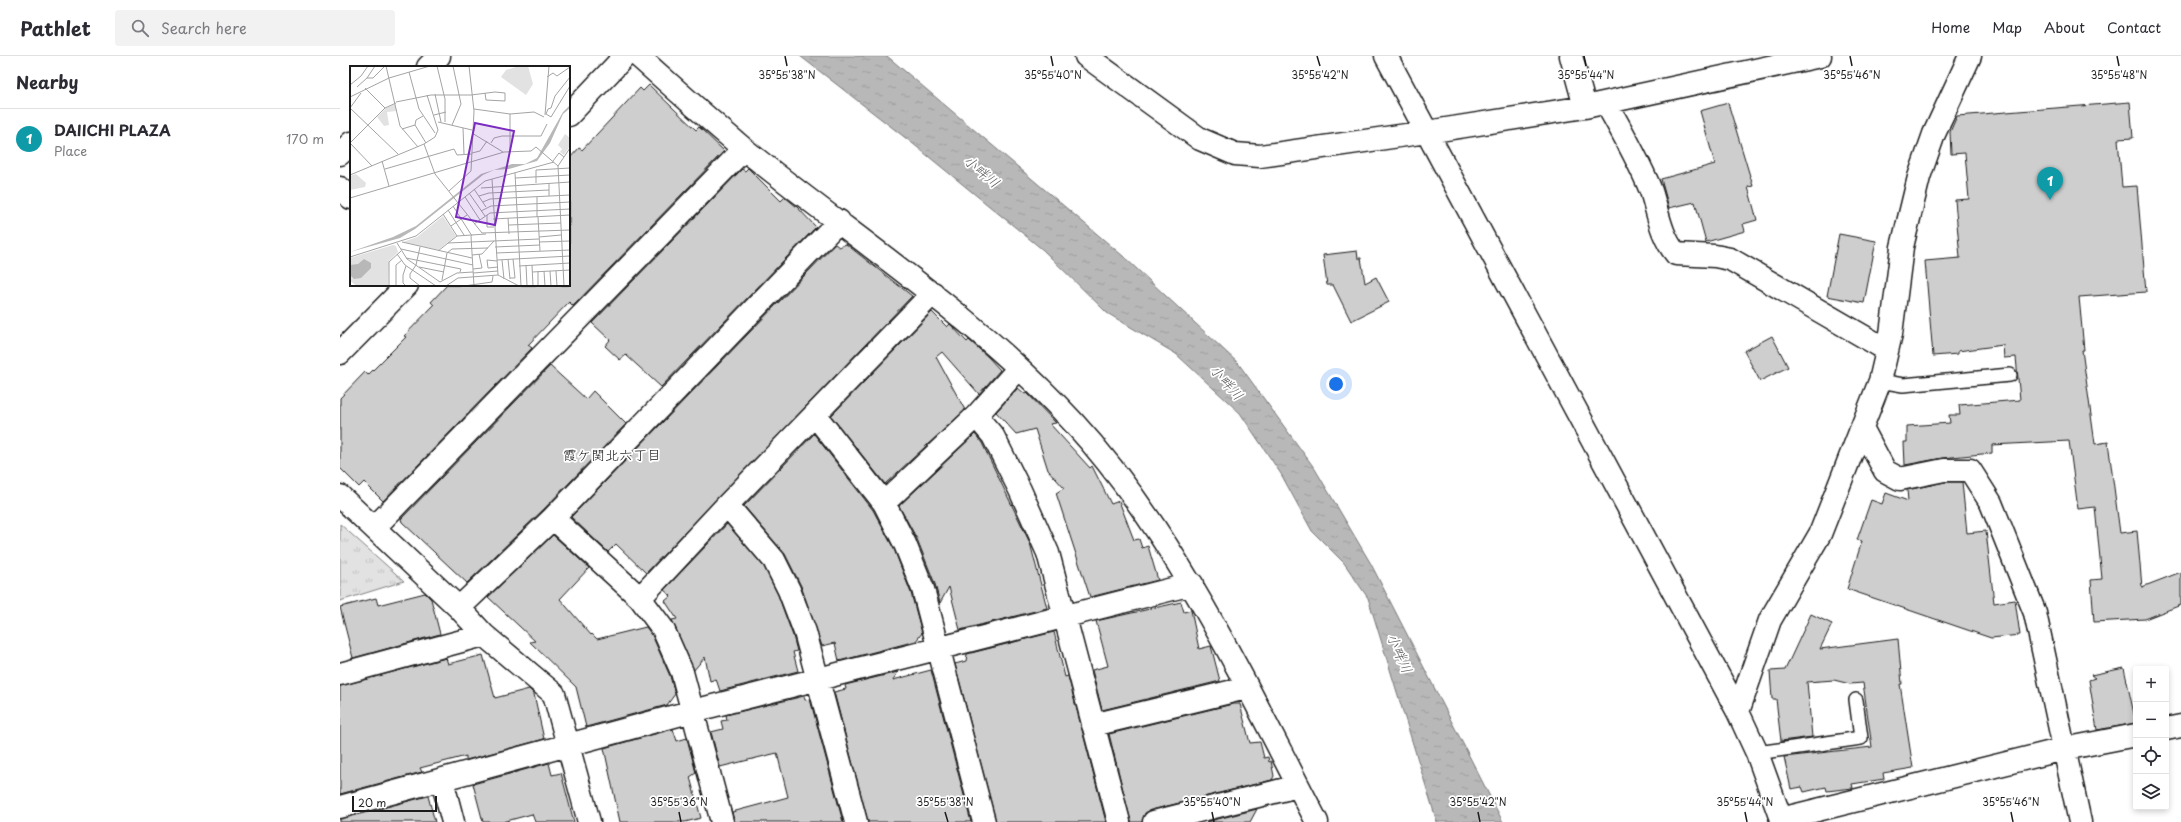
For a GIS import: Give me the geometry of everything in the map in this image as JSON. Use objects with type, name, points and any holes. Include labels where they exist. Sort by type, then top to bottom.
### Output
[{"type":"street","points":[[429,66],[439,56]]},
{"type":"street","points":[[570,114],[625,56]]},
{"type":"street","points":[[638,56],[744,149],[933,293],[1019,368],[1073,422],[1120,477],[1192,584],[1317,822]]},
{"type":"street","points":[[1086,56],[1190,133],[1235,154],[1260,156],[1585,107],[1820,56]]},
{"type":"street","points":[[1386,56],[1738,712],[1756,753],[1781,820],[2064,748],[2133,735]]},
{"type":"street","points":[[1571,56],[1585,107]]},
{"type":"street","points":[[1738,712],[1770,620],[1820,534],[1880,381],[1891,334],[1902,247],[1919,177],[1934,134],[1970,56]]},
{"type":"street","points":[[1606,103],[1650,190],[1667,243],[1676,254],[1716,256],[1730,259],[1887,350]]},
{"type":"street","points":[[340,154],[350,144]]},
{"type":"street","points":[[374,528],[744,149]]},
{"type":"street","points":[[340,188],[350,197]]},
{"type":"street","points":[[460,608],[553,518],[839,221]]},
{"type":"street","points":[[340,353],[406,286]]},
{"type":"street","points":[[640,598],[727,505],[933,293]]},
{"type":"street","points":[[884,503],[976,416],[1019,368]]},
{"type":"street","points":[[815,415],[884,503],[906,544],[923,589],[984,822]]},
{"type":"street","points":[[976,416],[993,436],[1020,490],[1048,553],[1119,822]]},
{"type":"street","points":[[1862,428],[1885,471],[1900,479],[1944,470],[1970,470],[1991,503],[2036,613],[2080,822]]},
{"type":"street","points":[[340,496],[460,608],[484,635],[554,694],[589,822]]},
{"type":"street","points":[[727,505],[774,560],[789,590],[805,632],[819,680],[856,822]]},
{"type":"street","points":[[553,518],[640,598],[663,629],[682,672],[722,822]]},
{"type":"street","points":[[340,807],[693,711],[939,650],[1192,584]]},
{"type":"street","points":[[340,674],[484,635]]},
{"type":"street","points":[[1093,725],[1246,688]]},
{"type":"street","points":[[2169,728],[2181,726]]},
{"type":"street","points":[[442,780],[453,822]]},
{"type":"street","points":[[1154,822],[1298,786]]},
{"type":"lane","points":[[1880,381],[1903,385],[2010,375]]},
{"type":"lane","points":[[1756,753],[1861,738],[1856,700]]},
{"type":"green space","points":[[340,524],[404,581],[340,601]]},
{"type":"water","name":"小畔川","points":[[800,56],[887,56],[1123,256],[1238,363],[1315,469],[1371,564],[1503,822],[1437,822],[1368,598],[1344,563],[1312,531],[1281,474],[1240,413],[1176,354],[1107,313],[1043,250],[912,143]]},
{"type":"building","points":[[649,85],[696,130],[699,127],[724,151],[573,306],[569,302],[528,345],[532,348],[383,501],[364,482],[359,487],[340,468],[340,398],[365,372],[368,375],[406,337],[404,336],[434,305],[431,302],[446,286],[570,286],[570,158],[579,148],[582,150],[640,88],[643,91]]},
{"type":"building","points":[[2130,102],[2133,138],[2118,139],[2122,187],[2137,186],[2146,292],[2079,297],[2084,350],[2082,350],[2095,444],[2108,442],[2120,533],[2137,531],[2142,587],[2181,572],[2181,605],[2145,619],[2094,622],[2091,580],[2102,579],[2095,507],[2078,509],[2069,441],[1992,445],[1992,453],[1942,458],[1905,465],[1904,442],[1907,442],[1907,426],[1950,423],[1949,415],[1960,415],[1959,405],[2020,400],[2016,357],[2004,358],[2003,345],[1958,351],[1958,354],[1933,356],[1925,261],[1960,258],[1955,200],[1969,199],[1965,153],[1951,154],[1950,132],[1957,116]]},
{"type":"building","points":[[1728,103],[1753,186],[1748,187],[1757,220],[1743,224],[1745,231],[1706,242],[1695,202],[1669,208],[1661,179],[1715,164],[1700,111]]},
{"type":"building","points":[[748,168],[781,201],[785,197],[816,227],[661,387],[626,355],[620,360],[605,346],[610,340],[592,323],[742,169],[745,171]]},
{"type":"building","points":[[1839,234],[1876,241],[1864,303],[1827,296]]},
{"type":"building","points":[[835,244],[839,247],[846,244],[912,296],[646,573],[616,544],[608,552],[571,517]]},
{"type":"building","points":[[1357,251],[1358,258],[1361,258],[1365,283],[1376,277],[1389,302],[1351,321],[1333,285],[1327,285],[1323,255]]},
{"type":"building","points":[[932,312],[947,327],[950,324],[967,342],[969,340],[1000,370],[979,394],[942,352],[936,357],[965,410],[885,484],[831,416]]},
{"type":"building","points":[[1772,336],[1788,367],[1760,381],[1744,351]]},
{"type":"building","points":[[550,366],[586,399],[593,391],[626,424],[544,509],[467,583],[402,522],[401,519]]},
{"type":"building","points":[[1018,388],[1025,394],[1027,393],[1056,423],[1050,424],[1090,468],[1092,466],[1111,504],[1119,501],[1134,540],[1139,539],[1142,548],[1148,546],[1158,580],[1090,597],[1056,493],[1064,488],[1048,470],[1035,429],[1016,434],[996,412]]},
{"type":"building","points":[[814,434],[873,510],[894,549],[911,593],[922,633],[916,641],[839,661],[835,643],[822,646],[801,586],[785,554],[744,506]]},
{"type":"building","points":[[975,434],[982,443],[1030,543],[1047,608],[960,630],[949,587],[940,603],[935,584],[917,539],[899,506]]},
{"type":"building","points":[[1945,482],[1962,482],[1967,533],[1986,531],[1994,603],[2015,600],[2020,635],[1991,638],[1847,589],[1862,541],[1857,540],[1871,500],[1882,504],[1886,493],[1908,501],[1907,490]]},
{"type":"building","points":[[727,524],[764,567],[778,595],[797,651],[793,652],[798,671],[720,691],[716,679],[710,681],[705,657],[694,670],[672,620],[677,619],[665,601],[671,596],[664,590]]},
{"type":"building","points":[[553,535],[589,568],[560,599],[591,635],[592,634],[597,639],[646,627],[652,635],[670,676],[675,694],[667,705],[586,727],[576,687],[530,642],[535,641],[488,597]]},
{"type":"building","points":[[425,593],[431,599],[440,634],[353,658],[340,607],[376,598],[378,605]]},
{"type":"building","points":[[1181,602],[1184,612],[1191,610],[1199,649],[1211,646],[1220,681],[1102,710],[1092,670],[1108,666],[1096,621]]},
{"type":"building","points":[[1811,614],[1832,624],[1820,649],[1898,639],[1902,684],[1900,684],[1913,768],[1883,773],[1884,779],[1852,784],[1853,788],[1827,791],[1826,787],[1804,792],[1802,787],[1791,789],[1784,757],[1872,747],[1863,683],[1850,684],[1834,680],[1807,682],[1812,737],[1781,741],[1776,699],[1772,699],[1770,671],[1785,670]]},
{"type":"building","points":[[1054,632],[1065,677],[1068,676],[1106,822],[996,822],[955,664],[966,661],[967,654]]},
{"type":"building","points":[[483,655],[495,698],[529,689],[534,694],[544,739],[466,760],[466,756],[420,768],[422,772],[340,794],[340,686],[446,658],[448,664]]},
{"type":"building","points":[[2124,668],[2133,709],[2133,724],[2097,730],[2089,680],[2095,678],[2091,675]]},
{"type":"building","points":[[931,670],[971,822],[868,822],[834,692],[846,689],[845,685],[898,672],[893,680]]},
{"type":"building","points":[[804,696],[805,700],[810,699],[843,822],[734,822],[732,812],[788,797],[777,753],[720,767],[711,732],[723,729],[721,721],[727,720],[726,715]]},
{"type":"building","points":[[1233,704],[1240,704],[1250,743],[1260,742],[1264,758],[1268,757],[1269,762],[1271,761],[1274,776],[1272,780],[1151,810],[1145,813],[1142,822],[1131,822],[1109,734]]},
{"type":"building","points":[[673,729],[677,741],[687,738],[696,773],[690,777],[701,818],[685,822],[620,822],[604,748]]},
{"type":"building","points":[[549,763],[552,775],[561,773],[574,822],[535,822],[532,814],[503,822],[483,822],[473,784]]},
{"type":"building","points":[[428,796],[435,822],[340,822],[340,819]]},
{"type":"building","points":[[1257,809],[1250,822],[1206,822]]},
{"type":"place","name":"DAIICHI PLAZA","points":[[2050,200]]},
{"type":"district","name":"霞ケ関北六丁目","points":[[612,454]]}]
